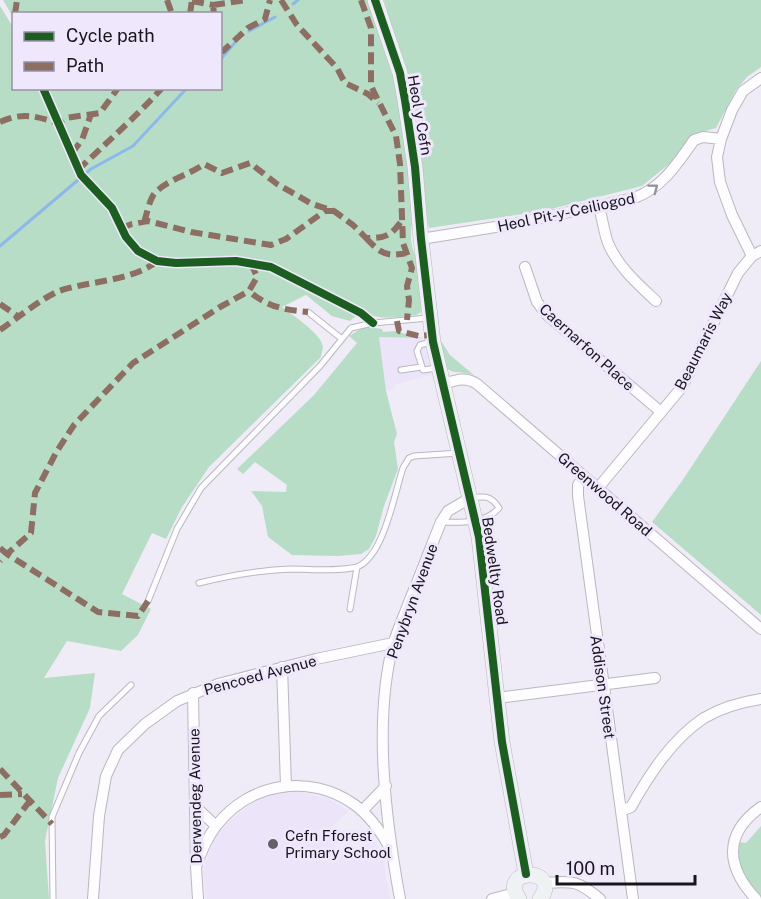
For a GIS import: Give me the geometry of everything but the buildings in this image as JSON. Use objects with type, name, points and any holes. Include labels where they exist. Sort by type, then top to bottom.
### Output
[{"type":"street","name":"Heol y Cefn","points":[[375,0],[400,73],[415,167],[421,239]]},
{"type":"street","points":[[756,254],[732,215],[720,182],[717,157],[732,111],[743,91],[761,78]]},
{"type":"street","name":"Heol Pit-y-Ceiliogod","points":[[421,239],[514,224],[647,193],[676,166],[694,140],[703,137],[721,139]]},
{"type":"street","points":[[599,206],[608,242],[614,255],[623,268],[656,301]]},
{"type":"street","name":"Bedwellty Road","points":[[421,239],[433,342],[479,537],[502,742],[526,874]]},
{"type":"street","name":"Beaumaris Way","points":[[598,488],[685,382],[738,273],[756,254]]},
{"type":"street","name":"Caernarfon Place","points":[[529,270],[537,302],[548,316],[661,412]]},
{"type":"street","name":"Greenwood Road","points":[[443,384],[470,379],[761,629]]},
{"type":"street","name":"Addison Street","points":[[584,476],[578,485],[578,496],[633,899]]},
{"type":"street","name":"Penybryn Avenue","points":[[400,899],[391,850],[384,743],[385,691],[393,643],[441,522],[448,511],[470,498]]},
{"type":"street","name":"Pencoed Avenue","points":[[93,899],[102,791],[110,764],[118,750],[145,724],[164,708],[193,693],[218,684],[282,667],[393,643]]},
{"type":"street","points":[[282,667],[286,786]]},
{"type":"street","points":[[497,699],[655,678]]},
{"type":"street","name":"Derwendeg Avenue","points":[[193,693],[198,899]]},
{"type":"street","points":[[621,811],[632,807],[647,778],[677,741],[705,718],[740,703],[761,699]]},
{"type":"street","points":[[196,867],[203,847],[216,826],[229,812],[251,796],[275,787],[286,786],[322,789],[341,796],[362,811],[377,827],[391,850]]},
{"type":"street","points":[[362,811],[386,786]]},
{"type":"street","points":[[195,806],[216,826]]},
{"type":"street","points":[[756,899],[742,884],[734,866],[733,849],[737,833],[749,816],[761,807]]},
{"type":"street","points":[[492,899],[518,896],[516,884],[526,874],[534,874],[544,883],[570,881],[582,885],[600,899]]},
{"type":"street","points":[[540,899],[544,892],[544,883]]},
{"type":"lane","points":[[308,312],[342,339]]},
{"type":"lane","points":[[148,601],[177,529],[201,488],[312,375],[351,328],[429,318]]},
{"type":"lane","points":[[421,367],[418,346],[433,342]]},
{"type":"lane","points":[[401,370],[439,367]]},
{"type":"lane","points":[[199,583],[232,576],[290,569],[357,567],[371,558],[381,540],[403,468],[409,458],[419,455],[460,453]]},
{"type":"lane","points":[[441,522],[458,523],[475,520],[493,514],[499,508],[494,500],[485,495],[470,498]]},
{"type":"lane","points":[[350,609],[357,567]]},
{"type":"lane","points":[[53,899],[52,817],[55,808],[62,798],[79,753],[99,716],[131,685]]},
{"type":"shaded area","points":[[378,337],[423,338],[432,375],[394,385],[394,389],[386,391]]},
{"type":"shaded area","name":"Cefn Fforest Primary School","points":[[296,789],[327,798],[349,811],[324,834],[349,861],[374,838],[386,863],[384,864],[390,899],[206,899],[203,869],[219,829],[255,801],[254,799]]},
{"type":"green space","points":[[3,0],[370,0],[399,94],[414,218],[411,238],[417,258],[422,309],[416,315],[388,318],[362,311],[350,321],[332,316],[306,295],[282,307],[317,336],[323,347],[321,357],[209,467],[182,507],[166,539],[152,533],[122,594],[151,609],[138,635],[121,651],[67,641],[44,678],[95,673],[90,708],[58,778],[45,841],[49,899],[0,899],[0,6],[12,25],[12,90],[222,90],[222,12],[12,12],[12,15]]},
{"type":"green space","points":[[384,0],[761,0],[761,67],[747,77],[736,90],[716,128],[692,135],[669,164],[642,186],[543,211],[429,228],[418,122]]},
{"type":"green space","points":[[368,327],[382,329],[383,332],[394,331],[423,338],[379,337],[386,391],[397,434],[394,442],[398,469],[376,536],[369,549],[361,554],[292,555],[268,537],[262,506],[251,491],[286,492],[287,485],[255,462],[243,474],[237,469],[314,395],[357,343],[349,336]]},
{"type":"green space","points":[[438,336],[450,355],[474,375],[446,368]]},
{"type":"green space","points":[[761,361],[761,615],[652,522],[682,481]]},
{"type":"green space","points":[[761,826],[761,898],[738,870],[738,842],[746,843]]},
{"type":"waterway","points":[[293,4],[298,0]]},
{"type":"waterway","points":[[249,31],[275,17]]},
{"type":"waterway","points":[[222,58],[238,39]]},
{"type":"waterway","points":[[0,246],[91,169],[133,146],[185,90]]},
{"type":"marked path","points":[[15,12],[17,0]]},
{"type":"marked path","points":[[167,0],[171,12]]},
{"type":"marked path","points":[[190,12],[192,0]]},
{"type":"marked path","points":[[213,5],[247,0]]},
{"type":"marked path","points":[[222,51],[248,28],[265,19],[270,0]]},
{"type":"marked path","points":[[281,0],[297,25],[337,68],[345,83],[368,94],[378,103]]},
{"type":"marked path","points":[[361,0],[371,28],[371,86],[396,136],[400,164],[403,243],[412,268],[407,286],[409,300],[407,320]]},
{"type":"marked path","points":[[192,1],[213,5],[214,12]]},
{"type":"marked path","points":[[0,122],[29,116],[58,123],[66,118],[100,113],[117,90]]},
{"type":"marked path","points":[[78,170],[160,90]]},
{"type":"marked path","points":[[72,153],[82,140],[91,114]]},
{"type":"marked path","points":[[144,222],[154,194],[171,181],[204,164],[222,173],[250,163],[277,184],[312,204],[334,211],[366,238],[387,235],[395,230],[402,220]]},
{"type":"marked path","points":[[121,228],[148,221],[191,232],[271,245],[286,239],[325,211],[333,211]]},
{"type":"marked path","points":[[366,238],[384,253],[394,255],[407,253]]},
{"type":"marked path","points":[[0,330],[52,294],[124,277],[147,268],[157,261]]},
{"type":"marked path","points":[[251,263],[257,277],[249,291],[277,307],[308,312]]},
{"type":"marked path","points":[[148,601],[138,616],[98,612],[7,554],[31,533],[35,493],[57,451],[74,425],[133,363],[249,291]]},
{"type":"marked path","points":[[0,304],[19,317]]},
{"type":"marked path","points":[[397,321],[399,331],[419,336],[432,335]]},
{"type":"marked path","points":[[0,548],[7,554],[0,561]]},
{"type":"marked path","points":[[0,769],[52,824]]},
{"type":"marked path","points":[[0,795],[22,794]]},
{"type":"marked path","points":[[0,837],[4,835],[29,802]]},
{"type":"cycle path","points":[[375,0],[400,73],[405,100],[415,167],[433,342],[479,537],[502,742],[526,874]]},
{"type":"cycle path","points":[[44,90],[81,175],[112,208],[126,237],[138,251],[157,261],[176,263],[236,261],[271,267],[361,313],[373,323]]},
{"type":"place","name":"Cefn Fforest Primary School","points":[[273,844]]}]
